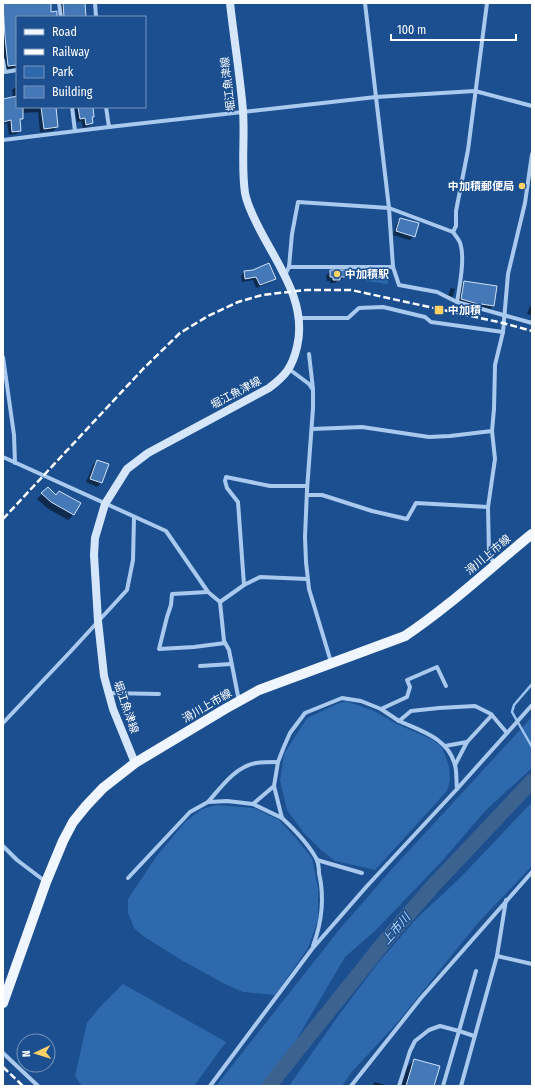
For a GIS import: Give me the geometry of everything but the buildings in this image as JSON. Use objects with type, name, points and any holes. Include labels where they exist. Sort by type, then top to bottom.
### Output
[{"type":"main road","name":"堀江魚津線","points":[[135,763],[113,709],[104,676],[98,621],[94,555],[95,538],[105,504],[127,469],[148,452],[268,388],[282,378],[289,369],[300,335],[299,318],[292,291],[253,215],[245,193],[243,111],[230,3]]},
{"type":"main road","name":"滑川上市線","points":[[3,1003],[46,882],[63,841],[82,811],[103,788],[135,763],[259,690],[405,636],[452,601],[494,564],[532,534]]},
{"type":"street","points":[[59,3],[61,16]]},
{"type":"street","points":[[95,3],[96,16]]},
{"type":"street","points":[[365,3],[389,208],[393,267],[399,285],[437,292],[457,302],[532,323]]},
{"type":"street","points":[[453,232],[456,226],[456,211],[468,150],[487,3]]},
{"type":"street","points":[[3,60],[4,72],[16,70]]},
{"type":"street","points":[[3,140],[243,111],[376,97],[475,91],[532,106]]},
{"type":"street","points":[[72,108],[75,131]]},
{"type":"street","points":[[106,108],[108,127]]},
{"type":"street","points":[[494,564],[489,554],[488,507],[495,459],[492,431],[495,365],[503,332],[508,274],[525,203],[532,154]]},
{"type":"street","points":[[284,275],[289,267],[292,234],[298,202],[389,208],[453,232],[455,237],[459,240],[462,252],[457,302]]},
{"type":"street","points":[[289,267],[393,267]]},
{"type":"street","points":[[299,318],[348,318],[359,308],[383,307],[425,317],[431,322],[503,332]]},
{"type":"street","points":[[309,354],[313,390],[305,537],[307,579],[332,664]]},
{"type":"street","points":[[3,357],[14,434],[15,463]]},
{"type":"street","points":[[289,369],[309,384],[313,390]]},
{"type":"street","points":[[312,429],[362,426],[429,437],[492,431]]},
{"type":"street","points":[[3,457],[134,518],[166,531],[208,592],[220,602],[225,643],[232,664],[239,701]]},
{"type":"street","points":[[244,585],[238,502],[227,488],[225,481],[226,477],[270,486],[307,486]]},
{"type":"street","points":[[307,495],[322,495],[372,511],[407,519],[416,503],[488,507]]},
{"type":"street","points":[[3,723],[127,590],[133,560],[134,518]]},
{"type":"street","points":[[220,602],[244,585],[260,577],[307,579]]},
{"type":"street","points":[[208,592],[172,594],[172,605],[167,617],[159,648],[194,647],[225,643]]},
{"type":"street","points":[[200,666],[232,664]]},
{"type":"street","points":[[381,709],[407,697],[410,687],[407,680],[437,666],[446,686]]},
{"type":"street","points":[[109,693],[159,694]]},
{"type":"street","points":[[282,818],[274,786],[278,762],[290,733],[305,713],[342,698],[361,701],[381,709],[399,721],[436,737],[449,750],[455,765],[457,789]]},
{"type":"street","points":[[210,1086],[312,948],[532,705]]},
{"type":"street","points":[[399,721],[411,711],[475,706],[492,715],[507,733]]},
{"type":"street","points":[[455,765],[467,742],[492,715]]},
{"type":"street","points":[[445,746],[467,742]]},
{"type":"street","points":[[128,878],[190,812],[208,802],[233,774],[244,767],[257,763],[278,762]]},
{"type":"street","points":[[253,804],[274,786]]},
{"type":"street","points":[[208,802],[253,804],[282,818],[303,838],[317,860],[321,879],[323,908],[319,930],[312,948]]},
{"type":"street","points":[[3,846],[17,860],[46,882]]},
{"type":"street","points":[[317,860],[362,873]]},
{"type":"street","points":[[351,1086],[421,998],[532,872]]},
{"type":"street","points":[[461,1086],[497,956],[506,900]]},
{"type":"street","points":[[497,956],[532,964]]},
{"type":"street","points":[[443,1086],[476,971]]},
{"type":"street","points":[[399,1086],[410,1051],[415,1041],[429,1030],[440,1026],[474,1036]]},
{"type":"street","points":[[3,1053],[38,1086]]},
{"type":"green space","points":[[366,271],[387,273],[388,284],[366,281]]},
{"type":"green space","points":[[346,701],[372,710],[397,724],[431,739],[442,747],[449,766],[450,780],[447,791],[375,870],[335,861],[321,850],[303,832],[287,810],[280,781],[284,754],[307,718]]},
{"type":"green space","points":[[532,717],[532,768],[486,810],[442,861],[376,930],[345,957],[294,1044],[263,1086],[216,1086],[339,930],[391,870]]},
{"type":"green space","points":[[532,802],[532,866],[477,924],[396,1024],[351,1073],[342,1086],[289,1086],[338,1016],[378,963],[416,919],[460,878]]},
{"type":"green space","points":[[217,805],[254,808],[279,820],[312,858],[318,888],[318,920],[308,948],[275,995],[243,992],[183,961],[143,936],[134,928],[128,913],[128,899],[156,857],[186,821],[202,809]]},
{"type":"green space","points":[[123,984],[226,1042],[194,1086],[82,1086],[75,1076],[87,1023],[99,1008]]},
{"type":"waterway","points":[[532,684],[514,705],[512,712],[532,747]]},
{"type":"waterway","name":"上市川","points":[[269,1086],[385,941],[433,886],[532,781]]},
{"type":"railway","points":[[3,519],[143,369],[180,333],[208,316],[238,302],[262,295],[306,290],[351,290],[503,323],[532,331]]},
{"type":"railway","points":[[3,1067],[23,1086]]},
{"type":"place","name":"中加積郵便局","points":[[522,186]]},
{"type":"place","name":"中加積駅","points":[[337,274]]},
{"type":"place","name":"中加積","points":[[439,310]]}]
